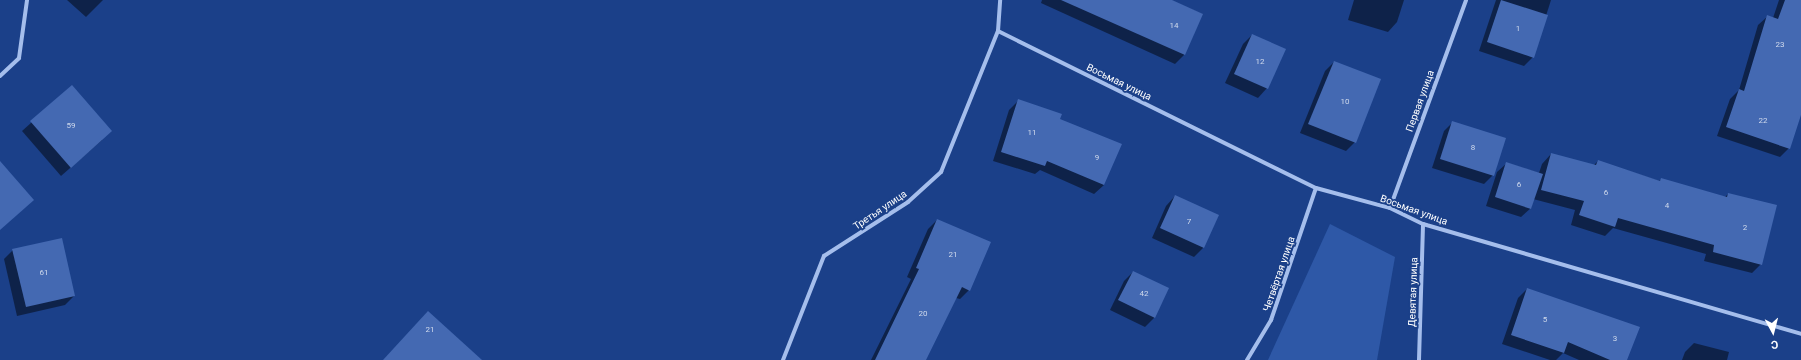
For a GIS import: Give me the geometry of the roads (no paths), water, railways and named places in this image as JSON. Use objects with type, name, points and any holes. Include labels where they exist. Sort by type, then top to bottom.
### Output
[{"type":"street","points":[[0,76],[19,58],[27,0]]},
{"type":"street","name":"Третья улица","points":[[783,360],[824,256],[908,202],[940,172],[998,31],[1000,0]]},
{"type":"street","name":"Первая улица","points":[[1390,208],[1466,0]]},
{"type":"street","name":"Восьмая улица","points":[[998,31],[1316,188],[1390,208],[1423,224],[1801,334]]},
{"type":"street","name":"Четвёртая улица","points":[[1247,360],[1272,320],[1316,188]]},
{"type":"street","name":"Девятая улица","points":[[1419,360],[1423,224]]}]
